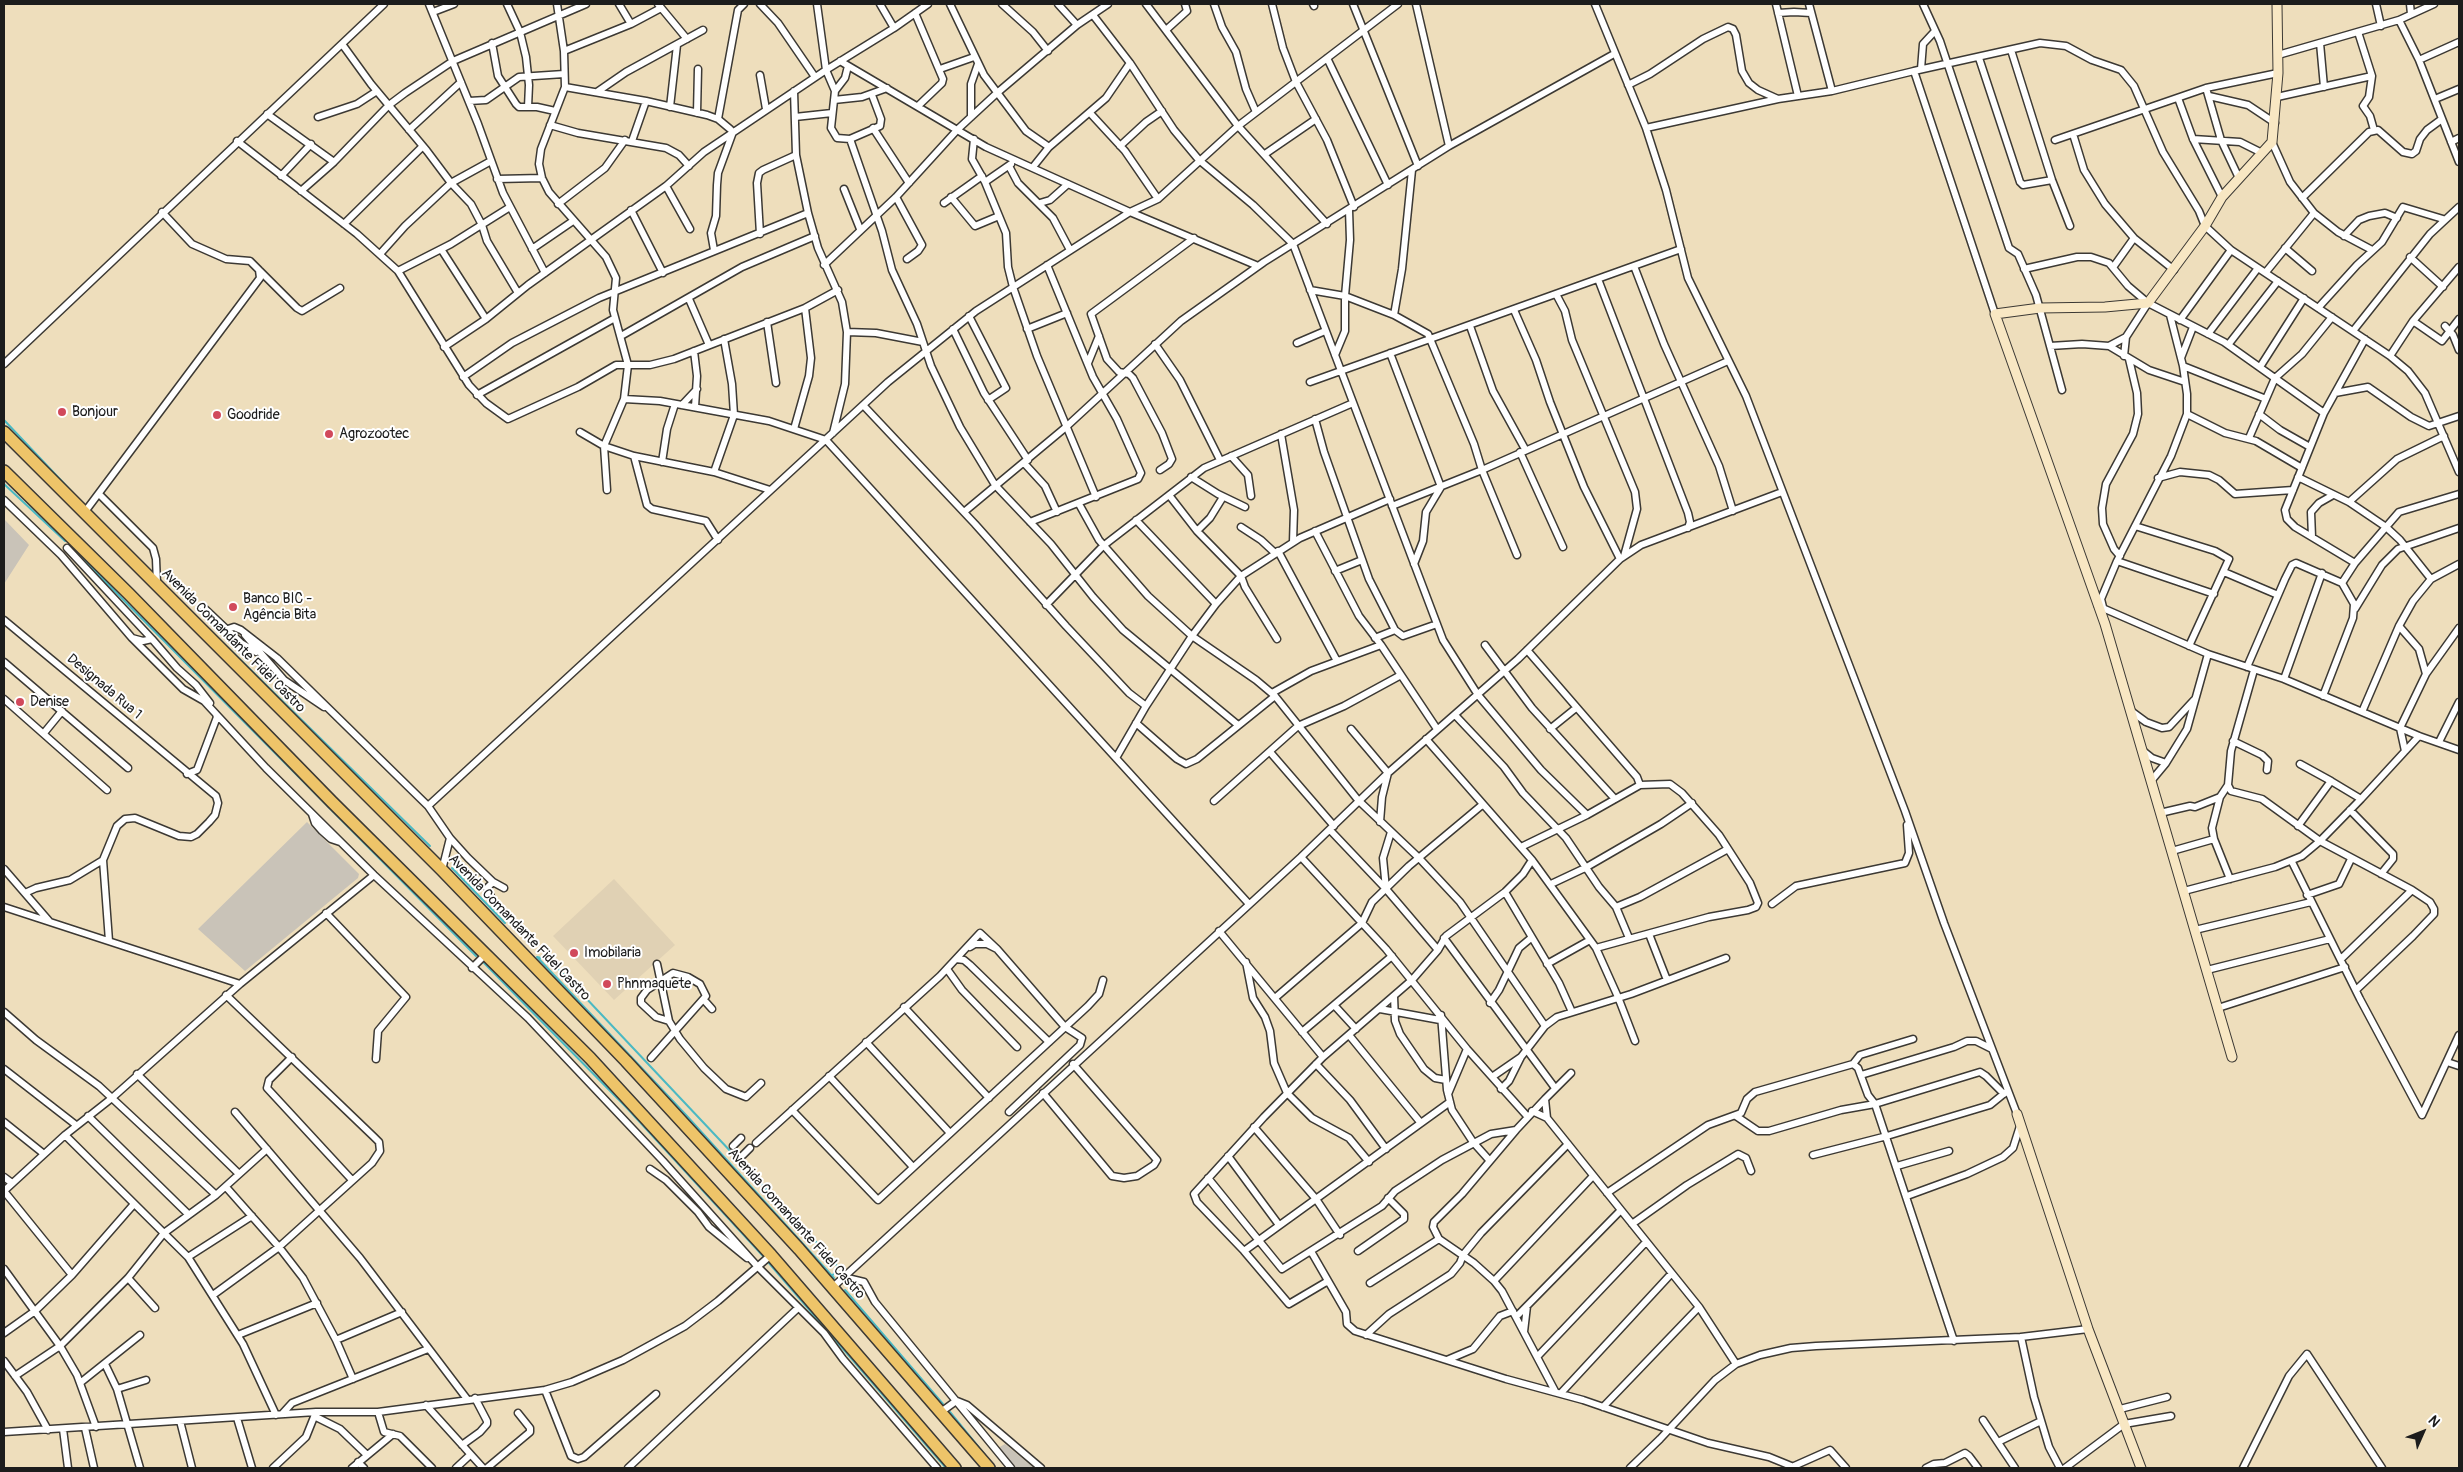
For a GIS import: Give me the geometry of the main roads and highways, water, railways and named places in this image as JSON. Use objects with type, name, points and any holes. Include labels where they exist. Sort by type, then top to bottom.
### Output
[{"type":"highway","name":"Avenida Comandante Fidel Castro","points":[[4,432],[442,870],[709,1149],[989,1468]]},
{"type":"highway","points":[[4,472],[71,544],[590,1058],[771,1255],[955,1468]]},
{"type":"waterway","points":[[4,420],[73,493]]},
{"type":"waterway","points":[[4,484],[65,541]]},
{"type":"waterway","points":[[74,550],[476,956]]},
{"type":"waterway","points":[[209,629],[430,846]]},
{"type":"waterway","points":[[452,868],[505,923]]},
{"type":"waterway","points":[[537,957],[550,960],[834,1261],[838,1268],[832,1276]]},
{"type":"waterway","points":[[537,957],[686,1115],[834,1278]]},
{"type":"waterway","points":[[484,963],[626,1107],[763,1256]]},
{"type":"waterway","points":[[768,1262],[946,1468]]},
{"type":"waterway","points":[[845,1290],[943,1404]]},
{"type":"waterway","points":[[950,1412],[985,1455]]},
{"type":"place","name":"Bonjour","points":[[62,412]]},
{"type":"place","name":"Goodride","points":[[217,415]]},
{"type":"place","name":"Agrozootec","points":[[329,434]]},
{"type":"place","name":"Banco BIC - Agência Bita","points":[[233,607]]},
{"type":"place","name":"Denise","points":[[20,702]]},
{"type":"place","name":"Imobilaria","points":[[574,953]]},
{"type":"place","name":"Phnmaquete","points":[[607,984]]}]
